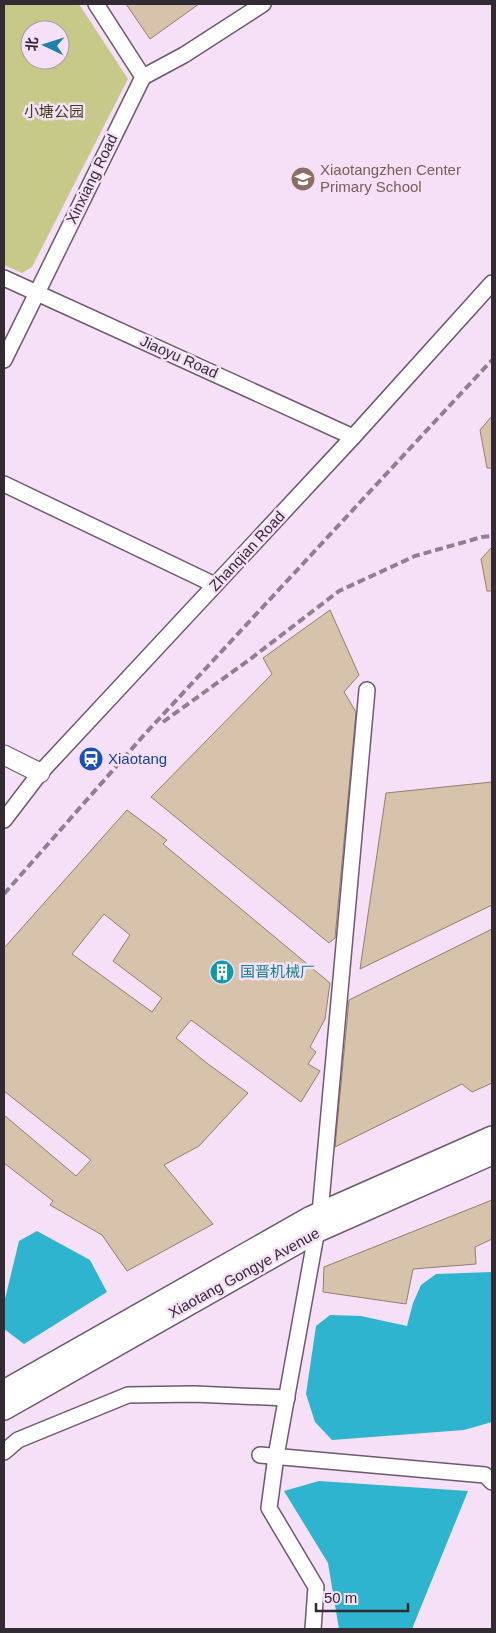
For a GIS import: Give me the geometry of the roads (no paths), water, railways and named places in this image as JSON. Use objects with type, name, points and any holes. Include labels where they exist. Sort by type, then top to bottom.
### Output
[{"type":"main road","name":"Xiaotang Gongye Avenue","points":[[4,1391],[319,1222],[492,1137]]},
{"type":"main road","name":"Xiaotang Gongye Avenue","points":[[4,1409],[319,1222],[492,1154]]},
{"type":"street","points":[[96,4],[143,77],[184,55],[263,4]]},
{"type":"street","name":"Xinxiang Road","points":[[4,360],[143,77]]},
{"type":"street","name":"Jiaoyu Road","points":[[4,278],[354,437]]},
{"type":"street","name":"Zhanqian Road","points":[[4,820],[40,773],[354,437],[492,283]]},
{"type":"street","points":[[4,484],[215,585]]},
{"type":"street","points":[[313,1629],[316,1587],[269,1508],[276,1456],[319,1222],[366,690]]},
{"type":"street","points":[[4,755],[40,773]]},
{"type":"street","points":[[4,1452],[18,1440],[128,1395],[194,1394],[287,1398]]},
{"type":"street","points":[[260,1455],[485,1475],[492,1482]]},
{"type":"water","points":[[37,1231],[90,1260],[107,1292],[24,1344],[4,1329],[4,1303],[19,1241]]},
{"type":"water","points":[[492,1272],[492,1422],[464,1430],[332,1440],[315,1422],[306,1394],[316,1326],[330,1315],[361,1316],[407,1326],[413,1303],[421,1285],[436,1274]]},
{"type":"water","points":[[319,1481],[468,1491],[412,1629],[339,1629],[328,1563],[284,1491]]},
{"type":"railway","points":[[4,894],[144,735],[492,360]]},
{"type":"railway","points":[[163,722],[249,660],[339,591],[415,556],[482,537],[492,536]]},
{"type":"place","name":"Xiaotangzhen Center Primary School","points":[[303,179]]},
{"type":"place","name":"Xiaotang","points":[[91,759]]},
{"type":"place","name":"国晋机械厂","points":[[222,972]]},
{"type":"park label","name":"小塘公园","points":[[54,112]]}]
